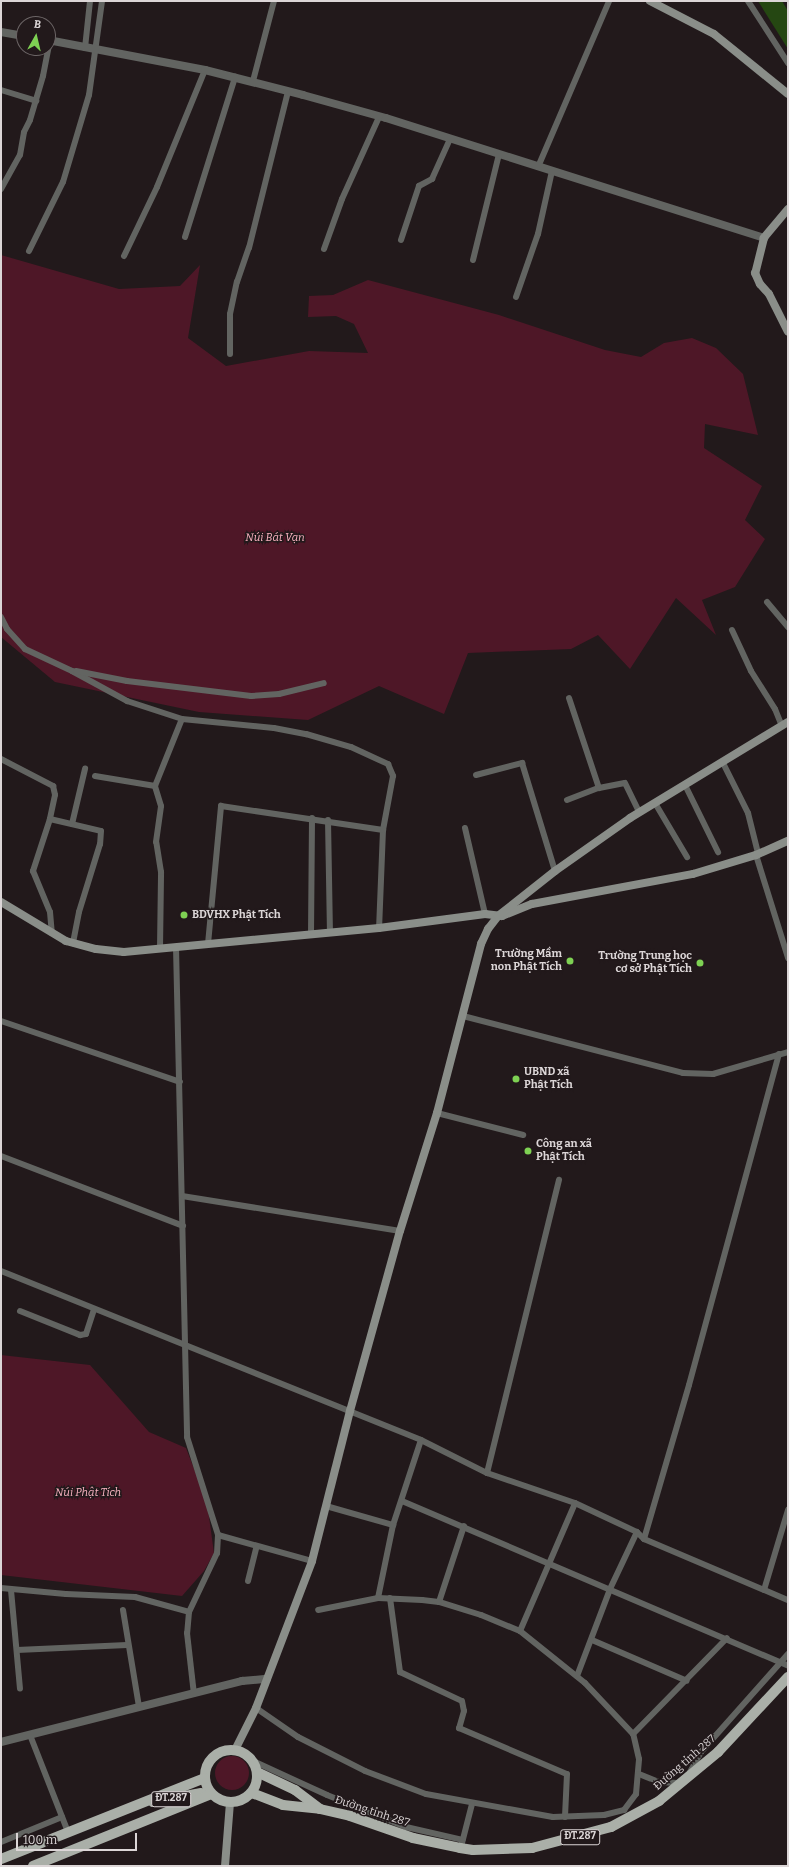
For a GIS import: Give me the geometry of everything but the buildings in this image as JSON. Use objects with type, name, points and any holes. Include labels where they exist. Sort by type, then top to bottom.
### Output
[{"type":"main road","points":[[650,1],[714,34],[788,94]]},
{"type":"main road","points":[[788,209],[764,238],[755,275],[769,294],[788,332]]},
{"type":"main road","points":[[235,1750],[256,1708],[312,1561],[350,1411],[400,1232],[437,1113],[481,944],[491,923],[555,871],[640,812],[785,724]]},
{"type":"main road","points":[[1,902],[52,933],[73,943],[124,952],[379,928],[485,914],[498,916],[532,904],[693,874],[757,854],[788,841]]},
{"type":"main road","name":"Đường tỉnh 287","points":[[252,1793],[283,1805],[320,1808],[350,1816],[413,1838],[462,1844],[516,1850],[593,1834],[622,1822],[659,1801],[685,1781],[718,1752],[788,1677]]},
{"type":"main road","points":[[235,1750],[253,1761],[257,1772],[257,1781],[252,1793],[244,1800],[230,1803],[222,1801],[210,1793],[205,1778],[206,1767],[212,1758],[225,1751],[235,1750]]},
{"type":"main road","name":"Đường tỉnh 287","points":[[257,1772],[295,1790],[320,1808]]},
{"type":"main road","name":"ĐT.287","points":[[1,1859],[205,1778]]},
{"type":"main road","name":"ĐT.287","points":[[132,1806],[210,1793]]},
{"type":"main road","name":"ĐT.287","points":[[33,1866],[210,1793]]},
{"type":"main road","points":[[224,1866],[230,1803]]},
{"type":"street","points":[[85,48],[90,1]]},
{"type":"street","points":[[29,252],[63,182],[89,95],[102,1]]},
{"type":"street","points":[[253,81],[274,1]]},
{"type":"street","points":[[538,167],[609,1]]},
{"type":"street","points":[[748,1],[788,64]]},
{"type":"street","points":[[1,32],[16,35]]},
{"type":"street","points":[[56,42],[205,70],[253,81],[499,154],[764,238]]},
{"type":"street","points":[[1,189],[20,155],[24,132],[36,102],[46,56]]},
{"type":"street","points":[[124,256],[157,187],[205,70]]},
{"type":"street","points":[[185,237],[235,77]]},
{"type":"street","points":[[1,90],[36,102]]},
{"type":"street","points":[[230,354],[230,314],[237,282],[249,248],[288,91]]},
{"type":"street","points":[[324,249],[342,200],[378,117]]},
{"type":"street","points":[[401,240],[419,186],[432,179],[450,139]]},
{"type":"street","points":[[473,260],[499,154]]},
{"type":"street","points":[[516,297],[538,234],[552,171]]},
{"type":"street","points":[[767,602],[788,627]]},
{"type":"street","points":[[1,617],[7,629],[25,649],[72,671],[127,701],[182,719],[252,725],[306,734],[351,747],[388,764],[392,776],[383,830],[379,928]]},
{"type":"street","points":[[732,630],[751,671],[785,724]]},
{"type":"street","points":[[72,671],[97,674],[127,681],[251,696],[279,694],[324,683]]},
{"type":"street","points":[[569,698],[599,788]]},
{"type":"street","points":[[160,948],[161,872],[156,842],[161,806],[155,786],[182,719]]},
{"type":"street","points":[[1,759],[53,786],[55,795],[50,819],[33,870],[50,912],[52,933]]},
{"type":"street","points":[[476,774],[522,763],[555,871]]},
{"type":"street","points":[[723,763],[748,813],[757,854],[788,958]]},
{"type":"street","points":[[72,824],[85,770]]},
{"type":"street","points":[[95,776],[155,786]]},
{"type":"street","points":[[566,800],[599,788],[625,783],[640,812]]},
{"type":"street","points":[[685,785],[718,852]]},
{"type":"street","points":[[655,803],[687,857]]},
{"type":"street","points":[[208,944],[221,806],[328,820],[383,830]]},
{"type":"street","points":[[311,934],[312,818]]},
{"type":"street","points":[[50,819],[101,831],[100,844],[79,912],[73,943]]},
{"type":"street","points":[[328,820],[330,932]]},
{"type":"street","points":[[465,828],[485,914]]},
{"type":"street","points":[[176,947],[187,1437],[218,1536],[217,1553],[189,1612],[187,1633],[194,1694]]},
{"type":"street","points":[[463,1016],[683,1074],[713,1074],[788,1052]]},
{"type":"street","points":[[1,1021],[180,1082]]},
{"type":"street","points":[[644,1539],[689,1385],[779,1054]]},
{"type":"street","points":[[437,1113],[523,1135]]},
{"type":"street","points":[[1,1156],[183,1226]]},
{"type":"street","points":[[487,1474],[559,1180]]},
{"type":"street","points":[[182,1196],[400,1232]]},
{"type":"street","points":[[1,1271],[94,1310],[420,1440],[487,1474],[576,1503],[637,1532],[644,1539],[788,1600]]},
{"type":"street","points":[[20,1311],[80,1335],[86,1334],[94,1310]]},
{"type":"street","points":[[378,1598],[393,1525],[402,1501],[420,1440]]},
{"type":"street","points":[[402,1501],[551,1563],[610,1590],[782,1661],[788,1666]]},
{"type":"street","points":[[520,1631],[576,1503]]},
{"type":"street","points":[[326,1506],[393,1525]]},
{"type":"street","points":[[764,1590],[788,1510]]},
{"type":"street","points":[[439,1602],[464,1526]]},
{"type":"street","points":[[577,1676],[610,1590],[637,1532]]},
{"type":"street","points":[[218,1536],[312,1561]]},
{"type":"street","points":[[248,1581],[257,1546]]},
{"type":"street","points":[[1,1588],[11,1590],[135,1597],[189,1612]]},
{"type":"street","points":[[11,1590],[20,1689]]},
{"type":"street","points":[[256,1708],[298,1737],[365,1771],[426,1794],[472,1804],[553,1817],[566,1817],[604,1815],[624,1810],[636,1794],[639,1774],[633,1734],[577,1676],[520,1631],[439,1602],[378,1598],[318,1610]]},
{"type":"street","points":[[390,1598],[400,1672],[462,1701],[464,1711],[459,1728],[567,1774],[566,1817]]},
{"type":"street","points":[[123,1610],[127,1646],[139,1707]]},
{"type":"street","points":[[633,1734],[687,1681],[727,1638]]},
{"type":"street","points":[[592,1640],[687,1681]]},
{"type":"street","points":[[17,1650],[127,1646]]},
{"type":"street","points":[[639,1774],[651,1780],[671,1785],[685,1781],[701,1752],[788,1654]]},
{"type":"street","points":[[1,1742],[242,1681],[267,1679]]},
{"type":"street","points":[[30,1735],[68,1832]]},
{"type":"street","points":[[253,1761],[327,1795],[406,1827],[462,1844],[472,1804]]},
{"type":"street","points":[[1,1842],[62,1817]]},
{"type":"green space","name":"Núi Bát Vạn","points":[[1,255],[119,289],[180,286],[200,265],[188,338],[226,366],[309,351],[368,353],[354,324],[336,316],[308,317],[309,296],[333,295],[368,280],[499,315],[605,350],[641,357],[664,343],[692,338],[716,348],[743,374],[758,435],[705,424],[704,448],[762,486],[745,520],[765,539],[735,587],[702,600],[716,635],[676,598],[630,669],[598,635],[571,649],[468,653],[444,714],[379,686],[308,720],[199,712],[55,682],[1,637]]},
{"type":"green space","name":"Núi Phật Tích","points":[[1,1355],[90,1365],[149,1432],[186,1448],[207,1502],[214,1553],[204,1571],[182,1596],[1,1575]]},
{"type":"green space","points":[[229,1756],[235,1756],[239,1757],[246,1763],[249,1773],[248,1780],[242,1787],[235,1790],[229,1790],[225,1789],[218,1783],[215,1776],[215,1770],[216,1766],[222,1759]]},
{"type":"shaded area","points":[[758,1],[782,1],[788,11],[788,49]]},
{"type":"place","name":"BDVHX Phật Tích","points":[[184,915]]},
{"type":"place","name":"Trường Mầm non Phật Tích","points":[[570,961]]},
{"type":"place","name":"Trường Trung học cơ sở Phật Tích","points":[[700,963]]},
{"type":"place","name":"UBND xã Phật Tích","points":[[516,1079]]},
{"type":"place","name":"Công an xã Phật Tích","points":[[528,1151]]}]
